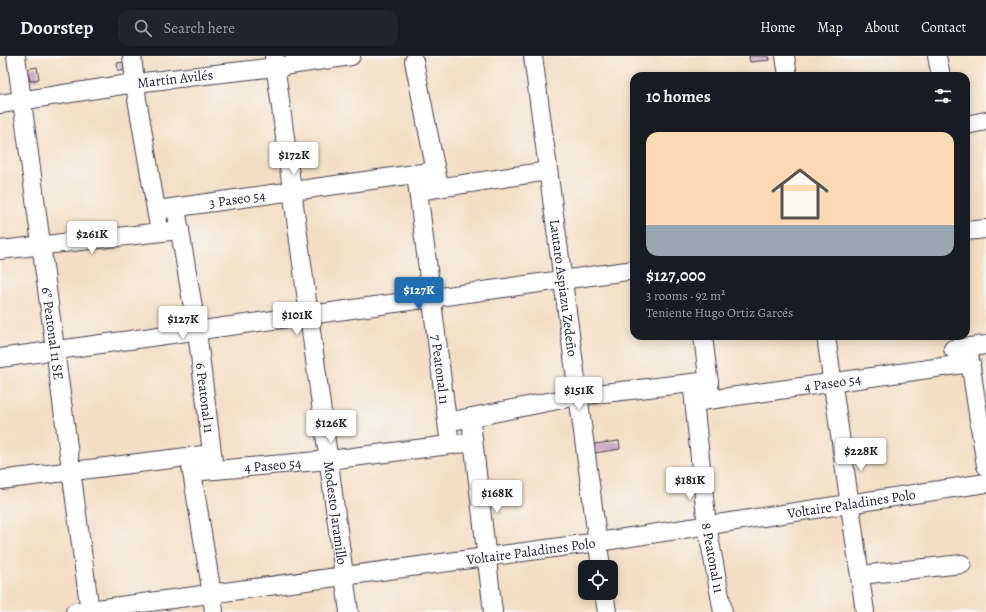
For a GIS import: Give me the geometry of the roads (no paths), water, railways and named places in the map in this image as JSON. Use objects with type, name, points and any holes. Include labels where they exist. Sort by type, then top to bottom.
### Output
[{"type":"street","name":"6° Peatonal 11 SE","points":[[16,56],[55,350],[85,611]]},
{"type":"street","points":[[132,56],[135,83],[160,232]]},
{"type":"street","name":"Martín Avilés","points":[[0,104],[275,61],[351,56]]},
{"type":"street","name":"Lautaro Aspiazu Zedeño","points":[[533,56],[600,560]]},
{"type":"street","points":[[785,56],[787,72]]},
{"type":"street","points":[[937,56],[940,72]]},
{"type":"street","name":"Modesto Jaramillo","points":[[275,61],[349,612]]},
{"type":"street","points":[[414,61],[437,180]]},
{"type":"street","points":[[970,124],[986,121]]},
{"type":"street","name":"3 Paseo 54","points":[[157,210],[293,191],[417,183],[437,180],[548,172]]},
{"type":"street","name":"7 Peatonal 11","points":[[417,183],[450,445]]},
{"type":"street","name":"6 Peatonal 11","points":[[176,208],[197,331],[212,462]]},
{"type":"street","points":[[970,231],[986,229]]},
{"type":"street","points":[[0,250],[180,230]]},
{"type":"street","points":[[0,358],[630,271]]},
{"type":"street","name":"8 Peatonal 11","points":[[703,340],[700,383],[703,400],[707,526],[724,612]]},
{"type":"street","points":[[827,340],[864,612]]},
{"type":"street","name":"4 Paseo 54","points":[[703,400],[833,382],[986,345]]},
{"type":"street","points":[[960,352],[986,466]]},
{"type":"street","points":[[447,422],[578,396],[700,383]]},
{"type":"street","points":[[471,418],[493,612]]},
{"type":"street","name":"4 Paseo 54","points":[[0,480],[70,472],[191,465],[212,462],[328,460],[473,442]]},
{"type":"street","points":[[191,465],[214,612]]},
{"type":"street","name":"Voltaire Paladines Polo","points":[[85,611],[598,542],[986,483]]},
{"type":"street","points":[[860,575],[962,564]]},
{"type":"street","points":[[605,600],[607,612]]}]
